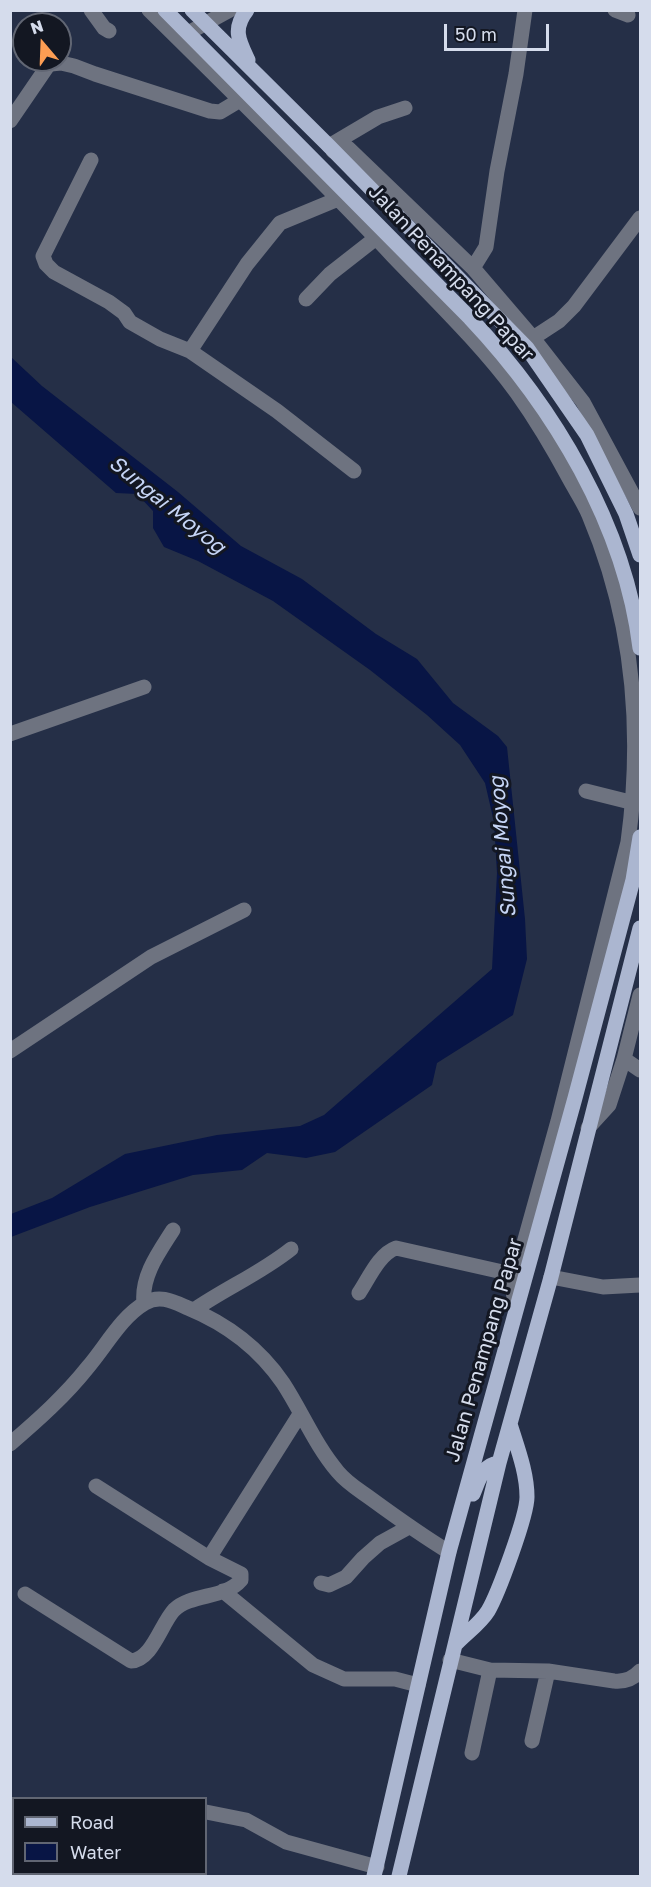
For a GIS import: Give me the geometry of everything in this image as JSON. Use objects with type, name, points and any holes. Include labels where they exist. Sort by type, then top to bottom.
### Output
[{"type":"main road","name":"Jalan Penampang Papar","points":[[165,10],[470,318],[498,348],[522,379],[556,428],[601,507],[628,585],[640,648]]},
{"type":"main road","name":"Jalan Penampang Papar","points":[[192,10],[527,348],[587,435],[627,514],[640,555]]},
{"type":"main road","points":[[247,10],[240,19],[238,31],[240,42],[253,70]]},
{"type":"main road","name":"Jalan Penampang Papar","points":[[375,1872],[449,1552],[575,1098],[633,880],[640,837]]},
{"type":"main road","points":[[399,1876],[499,1463],[551,1277],[640,928]]},
{"type":"main road","points":[[452,1653],[487,1613],[499,1587],[527,1498],[521,1461],[510,1424]]},
{"type":"main road","points":[[457,1523],[484,1469],[490,1464],[499,1463]]},
{"type":"street","points":[[91,10],[104,28],[109,31]]},
{"type":"street","points":[[149,10],[376,238],[468,335],[516,392],[552,448],[588,514],[615,588],[631,678],[636,736],[634,803],[628,842],[602,954],[512,1286],[516,1308]]},
{"type":"street","points":[[188,33],[230,10]]},
{"type":"street","points":[[473,268],[486,247],[488,238],[497,171],[516,74],[525,10]]},
{"type":"street","points":[[10,121],[47,68],[55,63],[74,66],[210,111],[220,112],[240,100]]},
{"type":"street","points":[[331,149],[378,117],[405,108]]},
{"type":"street","points":[[331,149],[348,148],[473,268],[533,338],[582,402],[640,508]]},
{"type":"street","points":[[91,160],[43,256],[46,264],[54,272],[109,302],[124,313],[130,322],[160,339],[190,351],[277,411],[354,471]]},
{"type":"street","points":[[190,351],[247,264],[280,223],[338,199]]},
{"type":"street","points":[[533,338],[559,321],[574,306],[640,218]]},
{"type":"street","points":[[306,299],[330,274],[376,238]]},
{"type":"street","points":[[10,734],[144,687]]},
{"type":"street","points":[[586,791],[634,803]]},
{"type":"street","points":[[10,1051],[151,957],[244,910]]},
{"type":"street","points":[[588,1128],[609,1105],[624,1059],[640,995]]},
{"type":"street","points":[[624,1059],[640,1070]]},
{"type":"street","points":[[144,1303],[146,1281],[155,1257],[173,1230]]},
{"type":"street","points":[[359,1293],[381,1259],[396,1248],[516,1275]]},
{"type":"street","points":[[194,1310],[232,1285],[269,1266],[291,1249]]},
{"type":"street","points":[[551,1277],[603,1287],[640,1285]]},
{"type":"street","points":[[10,1444],[47,1412],[87,1368],[120,1325],[144,1303],[166,1299],[194,1310],[241,1337],[265,1359],[284,1385],[338,1473],[409,1527],[449,1552]]},
{"type":"street","points":[[209,1558],[300,1414]]},
{"type":"street","points":[[25,1594],[72,1626],[131,1661],[138,1661],[146,1654],[174,1611],[238,1584],[243,1577],[96,1486]]},
{"type":"street","points":[[321,1583],[329,1585],[346,1576],[380,1543],[409,1527]]},
{"type":"street","points":[[223,1591],[313,1665],[344,1679],[395,1679],[418,1685]]},
{"type":"street","points":[[452,1653],[490,1670],[548,1671],[614,1682],[624,1682],[639,1675]]},
{"type":"street","points":[[472,1753],[490,1670]]},
{"type":"street","points":[[532,1741],[548,1671]]},
{"type":"street","points":[[207,1812],[246,1820],[286,1842],[375,1872]]},
{"type":"water","name":"Sungai Moyog","points":[[11,357],[42,386],[178,492],[241,546],[302,579],[376,634],[417,659],[453,703],[498,736],[507,747],[527,959],[513,1015],[437,1063],[432,1085],[335,1152],[306,1158],[267,1153],[242,1170],[193,1175],[90,1207],[11,1237],[11,1214],[52,1198],[125,1154],[217,1135],[300,1126],[324,1115],[492,969],[497,873],[494,822],[485,783],[460,745],[427,715],[370,670],[273,601],[198,561],[164,547],[153,528],[153,511],[137,494],[116,493],[11,402]]}]
